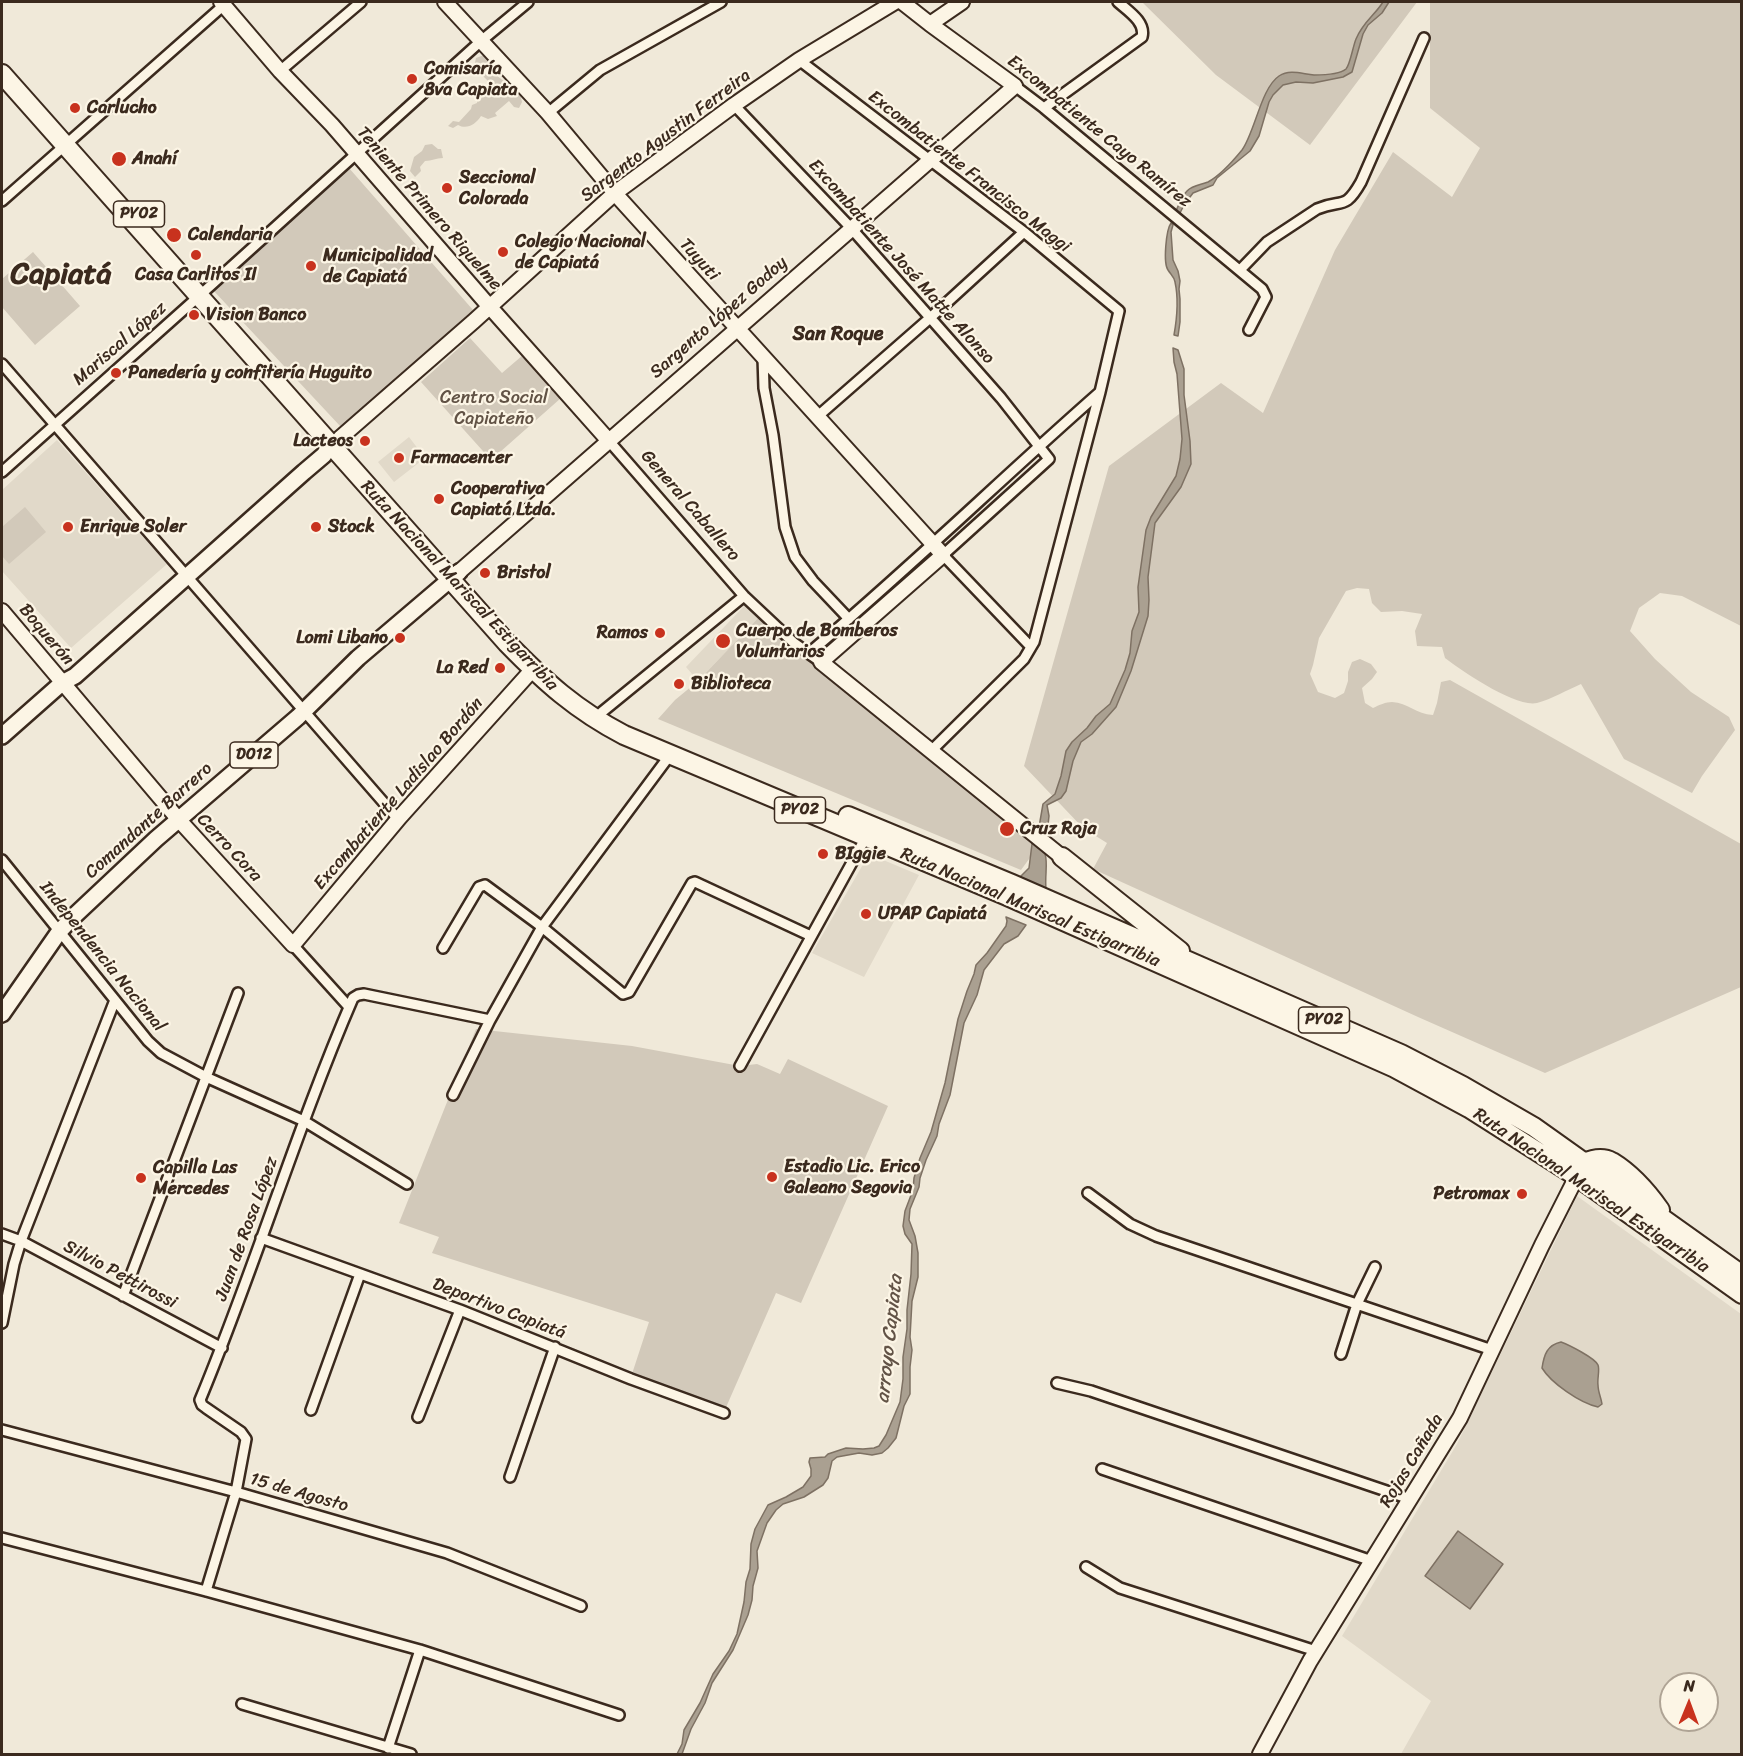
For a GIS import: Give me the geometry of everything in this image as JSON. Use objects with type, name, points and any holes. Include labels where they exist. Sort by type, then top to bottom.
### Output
[{"type":"highway","name":"Ruta Nacional Mariscal Estigarribia","points":[[2,60],[68,141],[454,576],[533,669],[560,694],[597,721],[624,735],[866,837],[1009,890]]},
{"type":"highway","name":"Ruta Nacional Mariscal Estigarribia","points":[[2,74],[68,141]]},
{"type":"highway","name":"Ruta Nacional Mariscal Estigarribia","points":[[454,576],[540,663],[566,686],[602,712],[1048,907],[1395,1068],[1580,1170],[1672,1225],[1742,1275]]},
{"type":"highway","points":[[1062,857],[1206,969]]},
{"type":"highway","name":"Ruta Nacional Mariscal Estigarribia","points":[[1048,907],[1206,969],[1401,1054],[1463,1086],[1533,1127],[1580,1170],[1742,1294]]},
{"type":"main road","points":[[2,736],[62,683],[75,676],[184,574],[318,461],[335,442]]},
{"type":"main road","name":"Comandante Barrero","points":[[2,1014],[59,932],[72,918],[179,820],[304,711],[358,658],[454,576]]},
{"type":"street","points":[[280,71],[361,2]]},
{"type":"street","name":"Tuyuti","points":[[445,2],[548,113],[615,193],[943,555]]},
{"type":"street","name":"Mariscal López","points":[[2,472],[481,41],[528,2]]},
{"type":"street","points":[[548,113],[600,70],[721,2]]},
{"type":"street","name":"Sargento Agustin Ferreira","points":[[335,442],[615,193],[799,60],[895,2]]},
{"type":"street","name":"Excombatiente Cayo Ramírez","points":[[902,2],[1044,108],[1262,289],[1266,297],[1249,330]]},
{"type":"street","points":[[930,24],[962,2]]},
{"type":"street","points":[[1044,108],[1142,37],[1144,31],[1142,26],[1118,2]]},
{"type":"street","points":[[2,201],[222,3]]},
{"type":"street","name":"Teniente Primero Riquelme","points":[[222,3],[609,441]]},
{"type":"street","points":[[1240,270],[1267,242],[1324,206],[1342,204],[1353,196],[1424,38]]},
{"type":"street","name":"Excombatiente Francisco Maggi","points":[[799,60],[1024,232],[1119,311],[1100,392]]},
{"type":"street","name":"Sargento López Godoy","points":[[454,576],[1015,86]]},
{"type":"street","name":"Excombatiente José Matte Alonso","points":[[734,105],[851,228],[1001,398],[1038,446]]},
{"type":"street","points":[[818,416],[1024,232]]},
{"type":"street","points":[[763,357],[764,388],[773,435],[785,527],[795,557],[813,581],[849,619]]},
{"type":"street","points":[[2,364],[398,819]]},
{"type":"street","points":[[809,653],[1100,392]]},
{"type":"street","points":[[931,751],[1024,659],[1031,647],[1100,392]]},
{"type":"street","name":"General Caballero","points":[[609,441],[744,596],[794,643],[821,662]]},
{"type":"street","points":[[1038,446],[1049,459],[821,662],[1062,857]]},
{"type":"street","points":[[943,555],[1031,647]]},
{"type":"street","points":[[602,712],[744,596]]},
{"type":"street","name":"Boquerón","points":[[2,611],[62,683]]},
{"type":"street","name":"Excombatiente Ladislao Bordón","points":[[293,945],[398,819],[533,669]]},
{"type":"street","name":"Cerro Cora","points":[[62,683],[179,820],[349,1007]]},
{"type":"street","points":[[453,1095],[490,1020],[542,927],[670,755]]},
{"type":"street","points":[[740,1066],[866,837]]},
{"type":"street","name":"Independencia Nacional","points":[[2,860],[148,1041],[161,1053],[206,1077],[304,1120],[407,1184]]},
{"type":"street","points":[[443,948],[482,885],[542,927],[623,994],[629,992],[692,883],[695,882],[811,936]]},
{"type":"street","points":[[123,1296],[238,993]]},
{"type":"street","points":[[349,1007],[353,998],[364,994],[490,1020]]},
{"type":"street","points":[[2,1323],[21,1241],[115,1000]]},
{"type":"street","name":"Juan de Rosa López","points":[[236,1492],[246,1438],[241,1432],[202,1405],[200,1400],[222,1348],[304,1120],[349,1007]]},
{"type":"street","name":"Rojas Cañada","points":[[1260,1755],[1316,1651],[1460,1418],[1580,1170]]},
{"type":"street","points":[[1088,1193],[1130,1224],[1156,1236],[1492,1350]]},
{"type":"street","name":"Silvio Pettirossi","points":[[2,1234],[21,1241],[222,1348]]},
{"type":"street","name":"Deportivo Capiatá","points":[[261,1238],[460,1310],[631,1379],[724,1413]]},
{"type":"street","points":[[1341,1354],[1358,1304],[1375,1268]]},
{"type":"street","points":[[311,1410],[360,1274]]},
{"type":"street","points":[[418,1417],[460,1310]]},
{"type":"street","points":[[510,1478],[555,1347]]},
{"type":"street","points":[[1057,1383],[1090,1391],[1410,1499]]},
{"type":"street","name":"15 de Agosto","points":[[2,1430],[236,1492],[447,1553],[581,1605]]},
{"type":"street","points":[[1102,1468],[1372,1561]]},
{"type":"street","points":[[206,1591],[236,1492]]},
{"type":"street","points":[[2,1538],[420,1650],[618,1715]]},
{"type":"street","points":[[1086,1567],[1120,1588],[1316,1651]]},
{"type":"street","points":[[388,1748],[420,1650]]},
{"type":"street","points":[[242,1704],[411,1755]]},
{"type":"shaded area","points":[[1383,2],[1389,2],[1363,34],[1352,72],[1343,77],[1313,83],[1296,82],[1283,85],[1269,102],[1259,136],[1250,151],[1217,178],[1213,185],[1193,193],[1179,215],[1176,211],[1187,191],[1218,176],[1242,150],[1267,90],[1273,82],[1279,76],[1287,73],[1326,75],[1346,69],[1359,33]]},
{"type":"shaded area","points":[[1171,223],[1173,225],[1171,232],[1173,260],[1180,281],[1178,336],[1174,335],[1177,309],[1176,289],[1174,278],[1166,266],[1165,254]]},
{"type":"shaded area","points":[[1173,348],[1178,350],[1184,369],[1184,395],[1191,464],[1181,487],[1155,523],[1148,577],[1148,616],[1131,671],[1116,707],[1092,734],[1081,742],[1073,761],[1066,791],[1061,798],[1047,805],[1049,816],[1047,834],[1039,827],[1043,804],[1055,794],[1066,751],[1096,716],[1110,704],[1125,670],[1130,653],[1132,631],[1139,612],[1138,587],[1146,530],[1151,517],[1176,476],[1182,439]]},
{"type":"shaded area","name":"Farmacenter","points":[[409,437],[425,458],[394,482],[378,462]]},
{"type":"shaded area","name":"Enrique Soler","points":[[57,440],[167,564],[71,648],[2,571],[2,490]]},
{"type":"shaded area","name":"Cuerpo de Bomberos Voluntarios","points":[[747,603],[760,616],[698,681],[686,667]]},
{"type":"shaded area","points":[[1033,836],[1045,855],[1046,889],[1020,877],[1029,868]]},
{"type":"shaded area","name":"UPAP Capiatá","points":[[869,854],[919,875],[864,977],[812,953]]},
{"type":"shaded area","points":[[1006,917],[1026,925],[1018,936],[1004,944],[984,970],[977,995],[964,1023],[950,1095],[910,1209],[909,1220],[918,1253],[918,1277],[912,1301],[910,1394],[904,1406],[896,1438],[882,1453],[872,1455],[859,1453],[837,1457],[832,1461],[828,1478],[823,1485],[804,1497],[783,1504],[776,1510],[767,1523],[757,1551],[758,1568],[748,1615],[733,1650],[712,1683],[682,1754],[677,1754],[682,1744],[684,1730],[737,1634],[750,1569],[751,1544],[755,1529],[768,1505],[803,1487],[811,1476],[810,1458],[825,1457],[846,1448],[863,1449],[879,1446],[900,1402],[912,1244],[903,1226],[905,1211],[945,1083],[958,1019],[967,991],[976,965],[1006,926]]},
{"type":"shaded area","points":[[1577,1196],[1741,1314],[1741,1754],[1401,1754],[1431,1701],[1342,1636],[1457,1444]]},
{"type":"shaded area","points":[[1561,1342],[1587,1355],[1598,1365],[1598,1388],[1602,1404],[1598,1407],[1567,1392],[1542,1368],[1547,1351],[1556,1343]]},
{"type":"shaded area","points":[[1458,1531],[1503,1564],[1470,1609],[1425,1576]]},
{"type":"green space","points":[[1142,2],[1417,2],[1310,145],[1216,75]]},
{"type":"green space","points":[[1430,2],[1741,2],[1741,626],[1682,596],[1660,593],[1639,608],[1630,631],[1655,659],[1691,692],[1729,717],[1735,730],[1692,793],[1624,759],[1581,684],[1537,703],[1516,700],[1476,679],[1445,658],[1442,647],[1417,646],[1415,631],[1422,614],[1402,611],[1381,612],[1372,603],[1369,589],[1357,588],[1346,591],[1319,638],[1310,674],[1318,692],[1335,698],[1344,693],[1352,662],[1360,659],[1371,664],[1377,672],[1362,688],[1365,703],[1373,708],[1392,702],[1398,703],[1433,715],[1441,682],[1450,680],[1741,844],[1741,987],[1545,1073],[1093,869],[1107,843],[1083,828],[1024,766],[1109,466],[1221,383],[1263,413],[1335,250],[1393,152],[1452,197],[1480,148],[1430,108]]},
{"type":"green space","points":[[484,55],[493,58],[493,73],[519,91],[522,102],[519,108],[514,107],[509,101],[495,113],[497,116],[488,119],[481,116],[474,124],[468,126],[458,125],[453,128],[448,126],[453,121],[459,122],[472,105],[477,103],[478,97],[486,96],[491,84],[474,67],[476,58]]},
{"type":"green space","points":[[432,144],[441,149],[443,158],[425,161],[420,167],[421,171],[415,177],[410,171],[414,157],[422,151],[425,145]]},
{"type":"green space","points":[[349,168],[473,310],[341,427],[212,289]]},
{"type":"green space","points":[[33,252],[80,306],[35,345],[2,307],[2,279]]},
{"type":"green space","name":"Centro Social Capiateño","points":[[470,338],[502,373],[523,355],[561,398],[491,460],[421,382]]},
{"type":"green space","points":[[25,507],[46,532],[9,564],[2,556],[2,527]]},
{"type":"green space","points":[[760,616],[1040,844],[1021,870],[658,719]]},
{"type":"green space","points":[[476,1029],[632,1046],[740,1066],[757,1064],[780,1074],[788,1059],[888,1106],[801,1303],[776,1293],[724,1412],[631,1377],[649,1322],[432,1253],[439,1237],[399,1223]]},
{"type":"place","name":"Comisaría 8va Capiata","points":[[412,79]]},
{"type":"place","name":"Carlucho","points":[[75,108]]},
{"type":"place","name":"Anahí","points":[[119,159]]},
{"type":"place","name":"Seccional Colorada","points":[[447,188]]},
{"type":"place","name":"Calendaria","points":[[174,235]]},
{"type":"place","name":"Colegio Nacional de Capiatá","points":[[503,252]]},
{"type":"place","name":"Casa Carlitos II","points":[[196,255]]},
{"type":"place","name":"Municipalidad de Capiatá","points":[[311,266]]},
{"type":"place","name":"Vision Banco","points":[[194,315]]},
{"type":"place","name":"Panedería y confitería Huguito","points":[[116,373]]},
{"type":"place","name":"Lacteos","points":[[365,441]]},
{"type":"place","name":"Farmacenter","points":[[399,458]]},
{"type":"place","name":"Cooperativa Capiatá Ltda.","points":[[439,499]]},
{"type":"place","name":"Enrique Soler","points":[[68,527]]},
{"type":"place","name":"Stock","points":[[316,527]]},
{"type":"place","name":"Bristol","points":[[485,573]]},
{"type":"place","name":"Ramos","points":[[660,633]]},
{"type":"place","name":"Lomi Libano","points":[[400,638]]},
{"type":"place","name":"Cuerpo de Bomberos Voluntarios","points":[[723,641]]},
{"type":"place","name":"La Red","points":[[500,668]]},
{"type":"place","name":"Biblioteca","points":[[679,684]]},
{"type":"place","name":"Cruz Roja","points":[[1007,829]]},
{"type":"place","name":"BIggie","points":[[823,854]]},
{"type":"place","name":"UPAP Capiatá","points":[[866,914]]},
{"type":"place","name":"Estadio Lic. Erico Galeano Segovia","points":[[772,1177]]},
{"type":"place","name":"Capilla Las Mercedes","points":[[141,1178]]},
{"type":"place","name":"Petromax","points":[[1522,1194]]},
{"type":"district","name":"Capiatá","points":[[61,275]]},
{"type":"district","name":"San Roque","points":[[838,335]]},
{"type":"water label","name":"arroyo Capiata","points":[[890,1339]]}]
